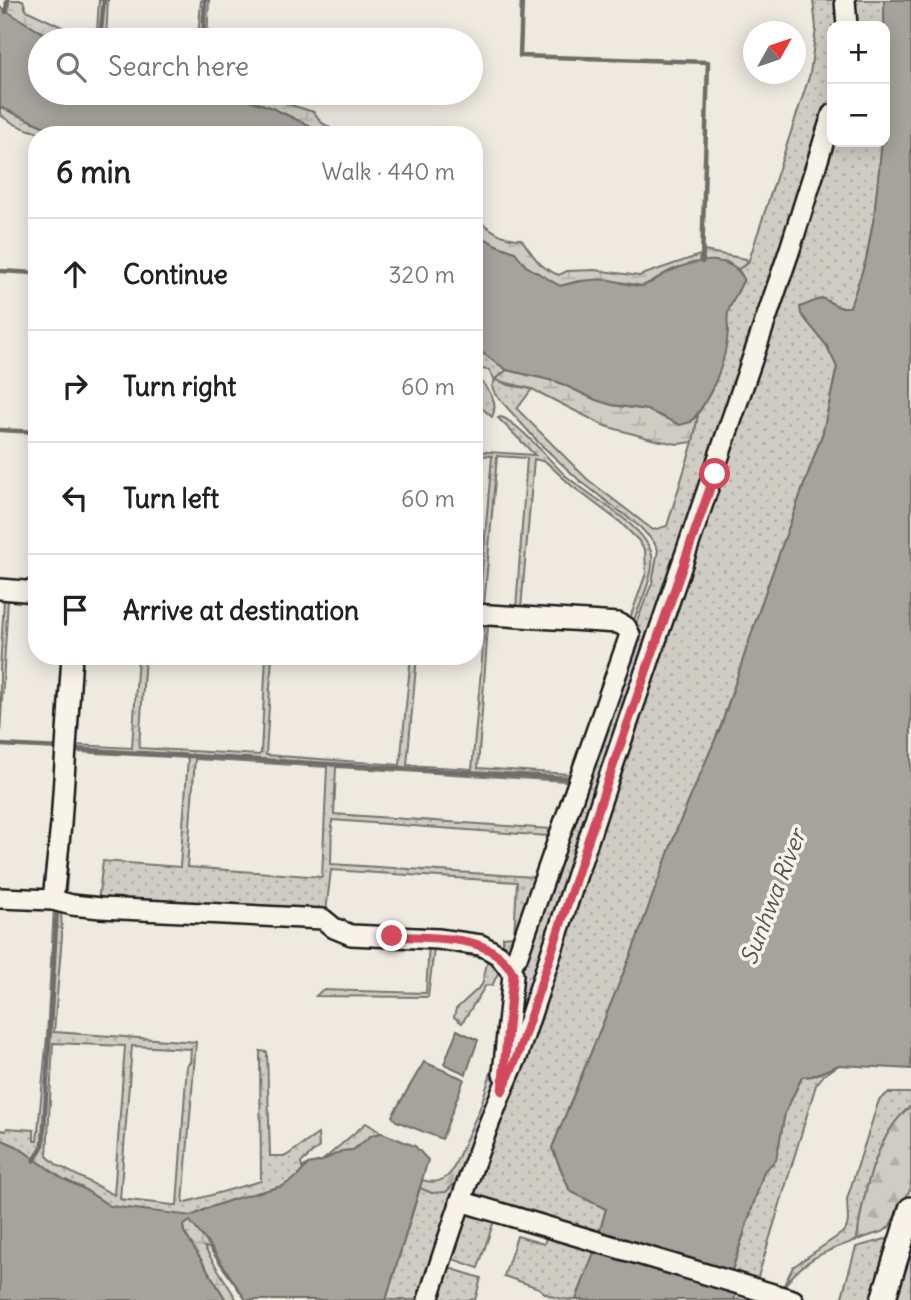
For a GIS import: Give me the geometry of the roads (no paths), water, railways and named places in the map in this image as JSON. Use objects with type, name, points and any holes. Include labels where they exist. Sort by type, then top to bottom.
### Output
[{"type":"main road","points":[[883,1300],[911,1209]]},
{"type":"street","points":[[845,0],[847,21]]},
{"type":"street","points":[[428,1300],[460,1201],[517,1057],[605,789],[811,188],[827,132]]},
{"type":"street","points":[[0,589],[28,591]]},
{"type":"street","points":[[483,615],[618,623],[626,626],[630,635],[517,957],[509,966]]},
{"type":"street","points":[[53,900],[71,665]]},
{"type":"street","points":[[0,898],[53,900],[101,908],[323,919],[334,928],[351,935],[438,939],[481,945],[499,955],[513,974],[502,1091]]},
{"type":"street","points":[[460,1201],[793,1300]]},
{"type":"water","name":"Sunhwa River","points":[[884,0],[911,0],[911,1069],[839,1065],[812,1076],[802,1077],[785,1113],[776,1160],[764,1171],[731,1273],[739,1281],[734,1300],[576,1300],[606,1209],[570,1191],[552,1148],[632,952],[679,824],[721,726],[823,432],[837,367],[827,346],[801,314],[800,307],[822,298],[839,307],[850,307],[866,260],[881,147],[890,147],[890,21],[884,21]]},
{"type":"water","points":[[0,7],[34,28],[28,28],[28,105],[264,105],[309,126],[43,126],[0,107]]},
{"type":"water","points":[[483,237],[515,252],[526,266],[560,286],[602,280],[641,286],[670,271],[711,261],[730,265],[738,270],[744,279],[728,312],[727,343],[721,368],[711,391],[691,422],[680,425],[648,410],[612,405],[558,382],[507,370],[483,353]]},
{"type":"water","points":[[457,1030],[478,1040],[466,1074],[444,1064]]},
{"type":"water","points":[[424,1062],[464,1079],[442,1139],[396,1121],[392,1116]]},
{"type":"water","points":[[382,1133],[415,1146],[428,1160],[386,1300],[246,1300],[190,1221],[183,1226],[184,1232],[226,1300],[0,1300],[0,1139],[16,1146],[63,1179],[110,1206],[192,1216],[234,1199],[283,1186],[298,1176],[308,1164],[322,1161],[342,1151],[353,1150],[372,1135]]},
{"type":"waterway","points":[[6,12],[7,0]]},
{"type":"waterway","points":[[101,28],[104,0]]},
{"type":"waterway","points":[[204,28],[205,0]]},
{"type":"waterway","points":[[522,0],[520,56],[708,62],[702,262]]},
{"type":"waterway","points":[[0,271],[28,273]]},
{"type":"waterway","points":[[0,430],[28,432]]},
{"type":"waterway","points":[[0,745],[61,748]]},
{"type":"waterway","points":[[70,749],[568,778]]},
{"type":"waterway","points":[[34,1161],[43,1145],[57,910]]}]
